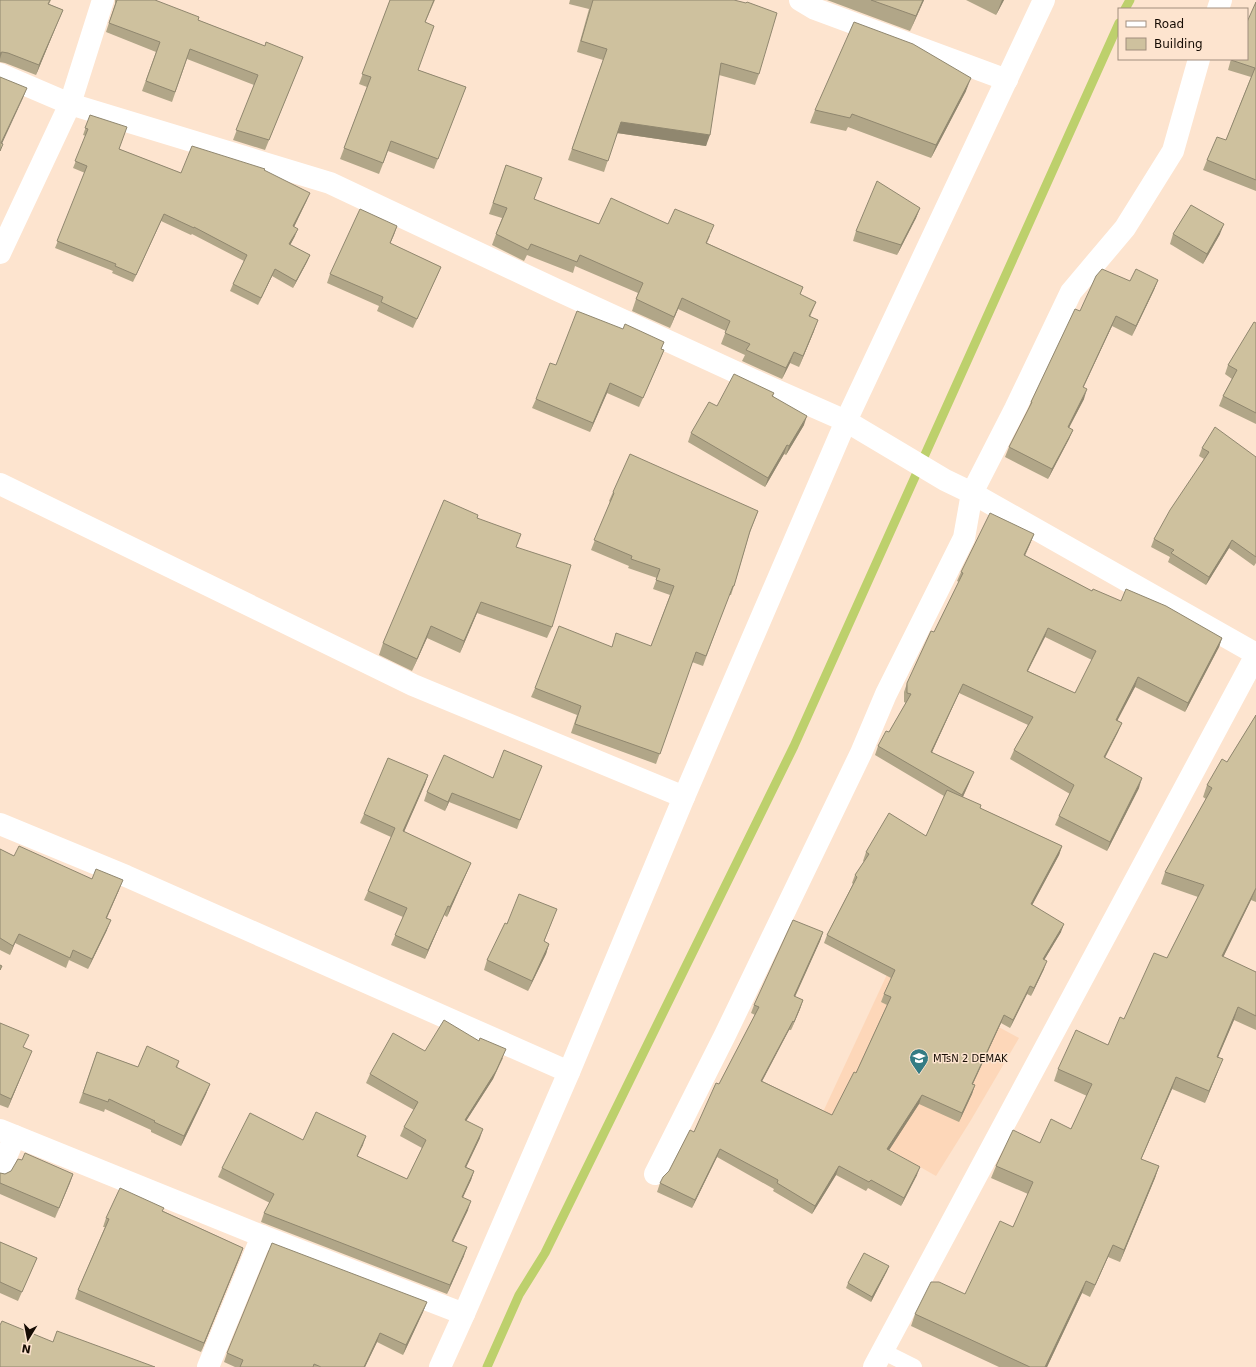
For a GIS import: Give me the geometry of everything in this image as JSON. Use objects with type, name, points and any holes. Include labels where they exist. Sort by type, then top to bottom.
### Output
[{"type":"street","points":[[0,253],[70,104],[102,0]]},
{"type":"street","points":[[800,0],[815,9],[1007,80]]},
{"type":"street","points":[[440,1367],[569,1072],[684,797],[846,421],[1044,0]]},
{"type":"street","points":[[655,1174],[725,1035],[861,753],[886,694],[964,538],[972,493],[1015,409],[1071,292],[1126,228],[1173,151],[1199,60]]},
{"type":"street","points":[[0,74],[70,104],[330,183],[579,300],[846,421],[945,480],[972,493],[1256,654],[878,1359]]},
{"type":"street","points":[[0,484],[413,685],[684,797]]},
{"type":"street","points":[[0,824],[126,876],[569,1072]]},
{"type":"street","points":[[0,1171],[7,1133],[262,1236],[464,1314]]},
{"type":"street","points":[[208,1367],[262,1236]]},
{"type":"lane","points":[[878,1359],[914,1367]]},
{"type":"shaded area","name":"MTsN 2 DEMAK","points":[[890,968],[1019,1038],[936,1176],[823,1112]]},
{"type":"building","points":[[0,0],[50,0],[48,4],[63,10],[39,65],[8,53],[0,53]]},
{"type":"building","points":[[117,0],[155,0],[199,17],[198,20],[265,46],[266,42],[303,57],[269,140],[236,130],[258,75],[190,49],[175,92],[146,81],[160,42],[109,23]]},
{"type":"building","points":[[390,0],[434,0],[425,22],[434,26],[418,70],[466,87],[438,159],[391,141],[383,163],[344,148],[371,77],[362,74]]},
{"type":"building","points":[[593,0],[734,0],[747,2],[777,13],[759,74],[721,63],[710,135],[621,122],[608,161],[572,149],[607,49],[581,41]]},
{"type":"building","points":[[871,0],[923,0],[916,16]]},
{"type":"building","points":[[1256,2],[1256,180],[1207,160],[1217,137],[1226,140],[1255,68],[1231,60],[1248,60],[1248,20]]},
{"type":"building","points":[[854,22],[913,44],[971,78],[936,145],[852,114],[850,118],[815,110]]},
{"type":"building","points":[[0,77],[27,88],[1,143],[3,144],[0,151]]},
{"type":"building","points":[[90,115],[127,127],[119,149],[181,173],[192,146],[265,169],[264,170],[310,193],[293,226],[298,229],[289,244],[310,255],[296,281],[275,269],[261,298],[233,284],[247,255],[194,227],[164,214],[136,275],[115,266],[116,264],[57,241],[87,166],[75,161],[88,129],[85,128]]},
{"type":"building","points":[[506,165],[542,178],[534,199],[599,224],[611,198],[668,224],[675,209],[714,225],[706,243],[803,287],[800,294],[816,302],[809,316],[818,320],[803,356],[794,352],[786,368],[746,350],[750,344],[725,333],[730,321],[682,298],[674,317],[636,299],[643,283],[580,255],[577,262],[531,244],[528,250],[496,234],[507,208],[493,203]]},
{"type":"building","points":[[877,181],[920,208],[901,245],[856,231]]},
{"type":"building","points":[[1191,205],[1224,224],[1207,254],[1173,234]]},
{"type":"building","points":[[360,209],[397,226],[390,243],[441,267],[417,319],[381,302],[383,297],[330,274]]},
{"type":"building","points":[[1102,269],[1130,281],[1136,269],[1158,280],[1136,326],[1116,316],[1083,387],[1087,389],[1068,427],[1073,430],[1052,469],[1009,447],[1032,402],[1075,309],[1080,311],[1096,276]]},
{"type":"building","points":[[577,311],[623,329],[625,324],[664,342],[661,349],[664,350],[643,398],[610,383],[593,423],[536,399],[550,363],[556,365]]},
{"type":"building","points":[[1254,322],[1256,323],[1256,413],[1223,396],[1237,370],[1228,365]]},
{"type":"building","points":[[734,374],[774,393],[772,396],[807,416],[789,446],[787,445],[768,478],[691,433],[709,402],[717,406]]},
{"type":"building","points":[[1215,427],[1256,457],[1256,557],[1232,540],[1209,577],[1171,553],[1174,550],[1154,539],[1170,510],[1209,452],[1202,448]]},
{"type":"building","points":[[630,454],[758,511],[750,531],[734,586],[706,656],[696,652],[660,754],[575,724],[581,706],[535,688],[559,626],[612,647],[616,633],[651,646],[674,586],[656,580],[660,569],[631,559],[632,556],[594,540]]},
{"type":"building","points":[[444,500],[478,515],[477,518],[521,534],[516,547],[571,565],[552,627],[481,602],[464,641],[431,626],[417,659],[383,643]]},
{"type":"building","points":[[990,513],[1034,534],[1024,555],[1092,591],[1093,589],[1121,601],[1126,589],[1166,606],[1222,638],[1188,703],[1138,677],[1116,720],[1122,723],[1104,757],[1142,778],[1110,842],[1059,816],[1074,785],[1014,750],[1033,717],[963,684],[931,752],[974,772],[962,795],[878,746],[886,731],[889,732],[911,694],[907,693],[907,683],[931,631],[934,632],[963,573],[961,572]],"holes":[[[1048,628],[1096,651],[1075,693],[1027,671]]]},
{"type":"building","points":[[1256,715],[1256,888],[1222,956],[1256,972],[1256,1016],[1238,1007],[1217,1057],[1223,1059],[1209,1091],[1176,1077],[1141,1159],[1159,1166],[1124,1250],[1113,1245],[1095,1285],[1086,1281],[1045,1367],[1030,1367],[915,1314],[931,1282],[939,1282],[965,1294],[1000,1221],[1013,1227],[1033,1182],[996,1166],[1013,1130],[1040,1143],[1051,1119],[1071,1129],[1092,1084],[1058,1069],[1076,1030],[1108,1045],[1120,1017],[1124,1019],[1154,953],[1167,958],[1204,885],[1165,872],[1212,788],[1207,785],[1222,759],[1227,762]]},
{"type":"building","points":[[504,750],[542,766],[520,820],[452,793],[448,802],[427,792],[444,755],[493,778]]},
{"type":"building","points":[[388,758],[428,775],[403,831],[471,863],[450,907],[448,906],[428,950],[395,935],[407,908],[368,891],[395,828],[364,814]]},
{"type":"building","points":[[947,790],[981,805],[980,808],[1062,846],[1031,904],[1064,924],[1043,959],[1047,961],[1034,988],[1030,986],[1013,1020],[1004,1015],[972,1084],[975,1085],[962,1113],[922,1095],[887,1149],[920,1167],[904,1198],[871,1180],[869,1182],[839,1166],[815,1206],[777,1183],[778,1180],[720,1149],[695,1200],[660,1183],[669,1171],[690,1130],[694,1132],[716,1083],[719,1084],[759,1007],[754,1005],[793,920],[823,932],[794,996],[803,1000],[794,1022],[793,1021],[761,1081],[832,1115],[854,1072],[856,1073],[891,997],[884,994],[895,970],[827,935],[857,877],[855,875],[869,854],[866,852],[889,813],[926,836]]},
{"type":"building","points":[[19,846],[92,879],[96,869],[123,880],[106,918],[111,920],[92,959],[73,950],[70,958],[19,934],[13,946],[0,938],[0,849],[14,856]]},
{"type":"building","points":[[519,894],[557,909],[544,941],[549,944],[532,981],[487,960],[505,923],[507,924]]},
{"type":"building","points":[[444,1020],[479,1041],[480,1038],[506,1049],[496,1071],[465,1120],[483,1129],[465,1167],[474,1171],[462,1197],[471,1201],[452,1241],[467,1247],[450,1285],[264,1213],[274,1194],[222,1168],[250,1113],[303,1140],[316,1112],[366,1136],[357,1156],[407,1179],[426,1140],[404,1127],[418,1102],[370,1074],[393,1033],[425,1051]]},
{"type":"building","points":[[0,1023],[29,1035],[23,1047],[32,1051],[11,1099],[0,1094]]},
{"type":"building","points":[[147,1046],[179,1061],[176,1067],[210,1084],[184,1136],[109,1099],[108,1102],[83,1093],[97,1052],[138,1067]]},
{"type":"building","points":[[25,1153],[73,1174],[59,1208],[0,1183],[0,1173],[5,1174],[11,1171],[18,1159],[22,1160]]},
{"type":"building","points":[[120,1188],[164,1208],[162,1211],[243,1248],[204,1343],[78,1290],[109,1219],[106,1218]]},
{"type":"building","points":[[0,1242],[37,1258],[22,1292],[0,1282]]},
{"type":"building","points":[[272,1243],[427,1302],[406,1345],[380,1333],[364,1367],[321,1367],[314,1364],[313,1367],[240,1367],[243,1360],[227,1353]]},
{"type":"building","points":[[864,1253],[889,1266],[872,1297],[848,1283]]},
{"type":"building","points":[[2,1321],[53,1342],[57,1331],[155,1367],[0,1367],[0,1325]]},
{"type":"waterway","points":[[1126,8],[1130,0]]},
{"type":"waterway","points":[[487,1367],[519,1295],[545,1253],[794,746],[1118,25]]},
{"type":"place","name":"MTsN 2 DEMAK","points":[[919,1075]]}]
